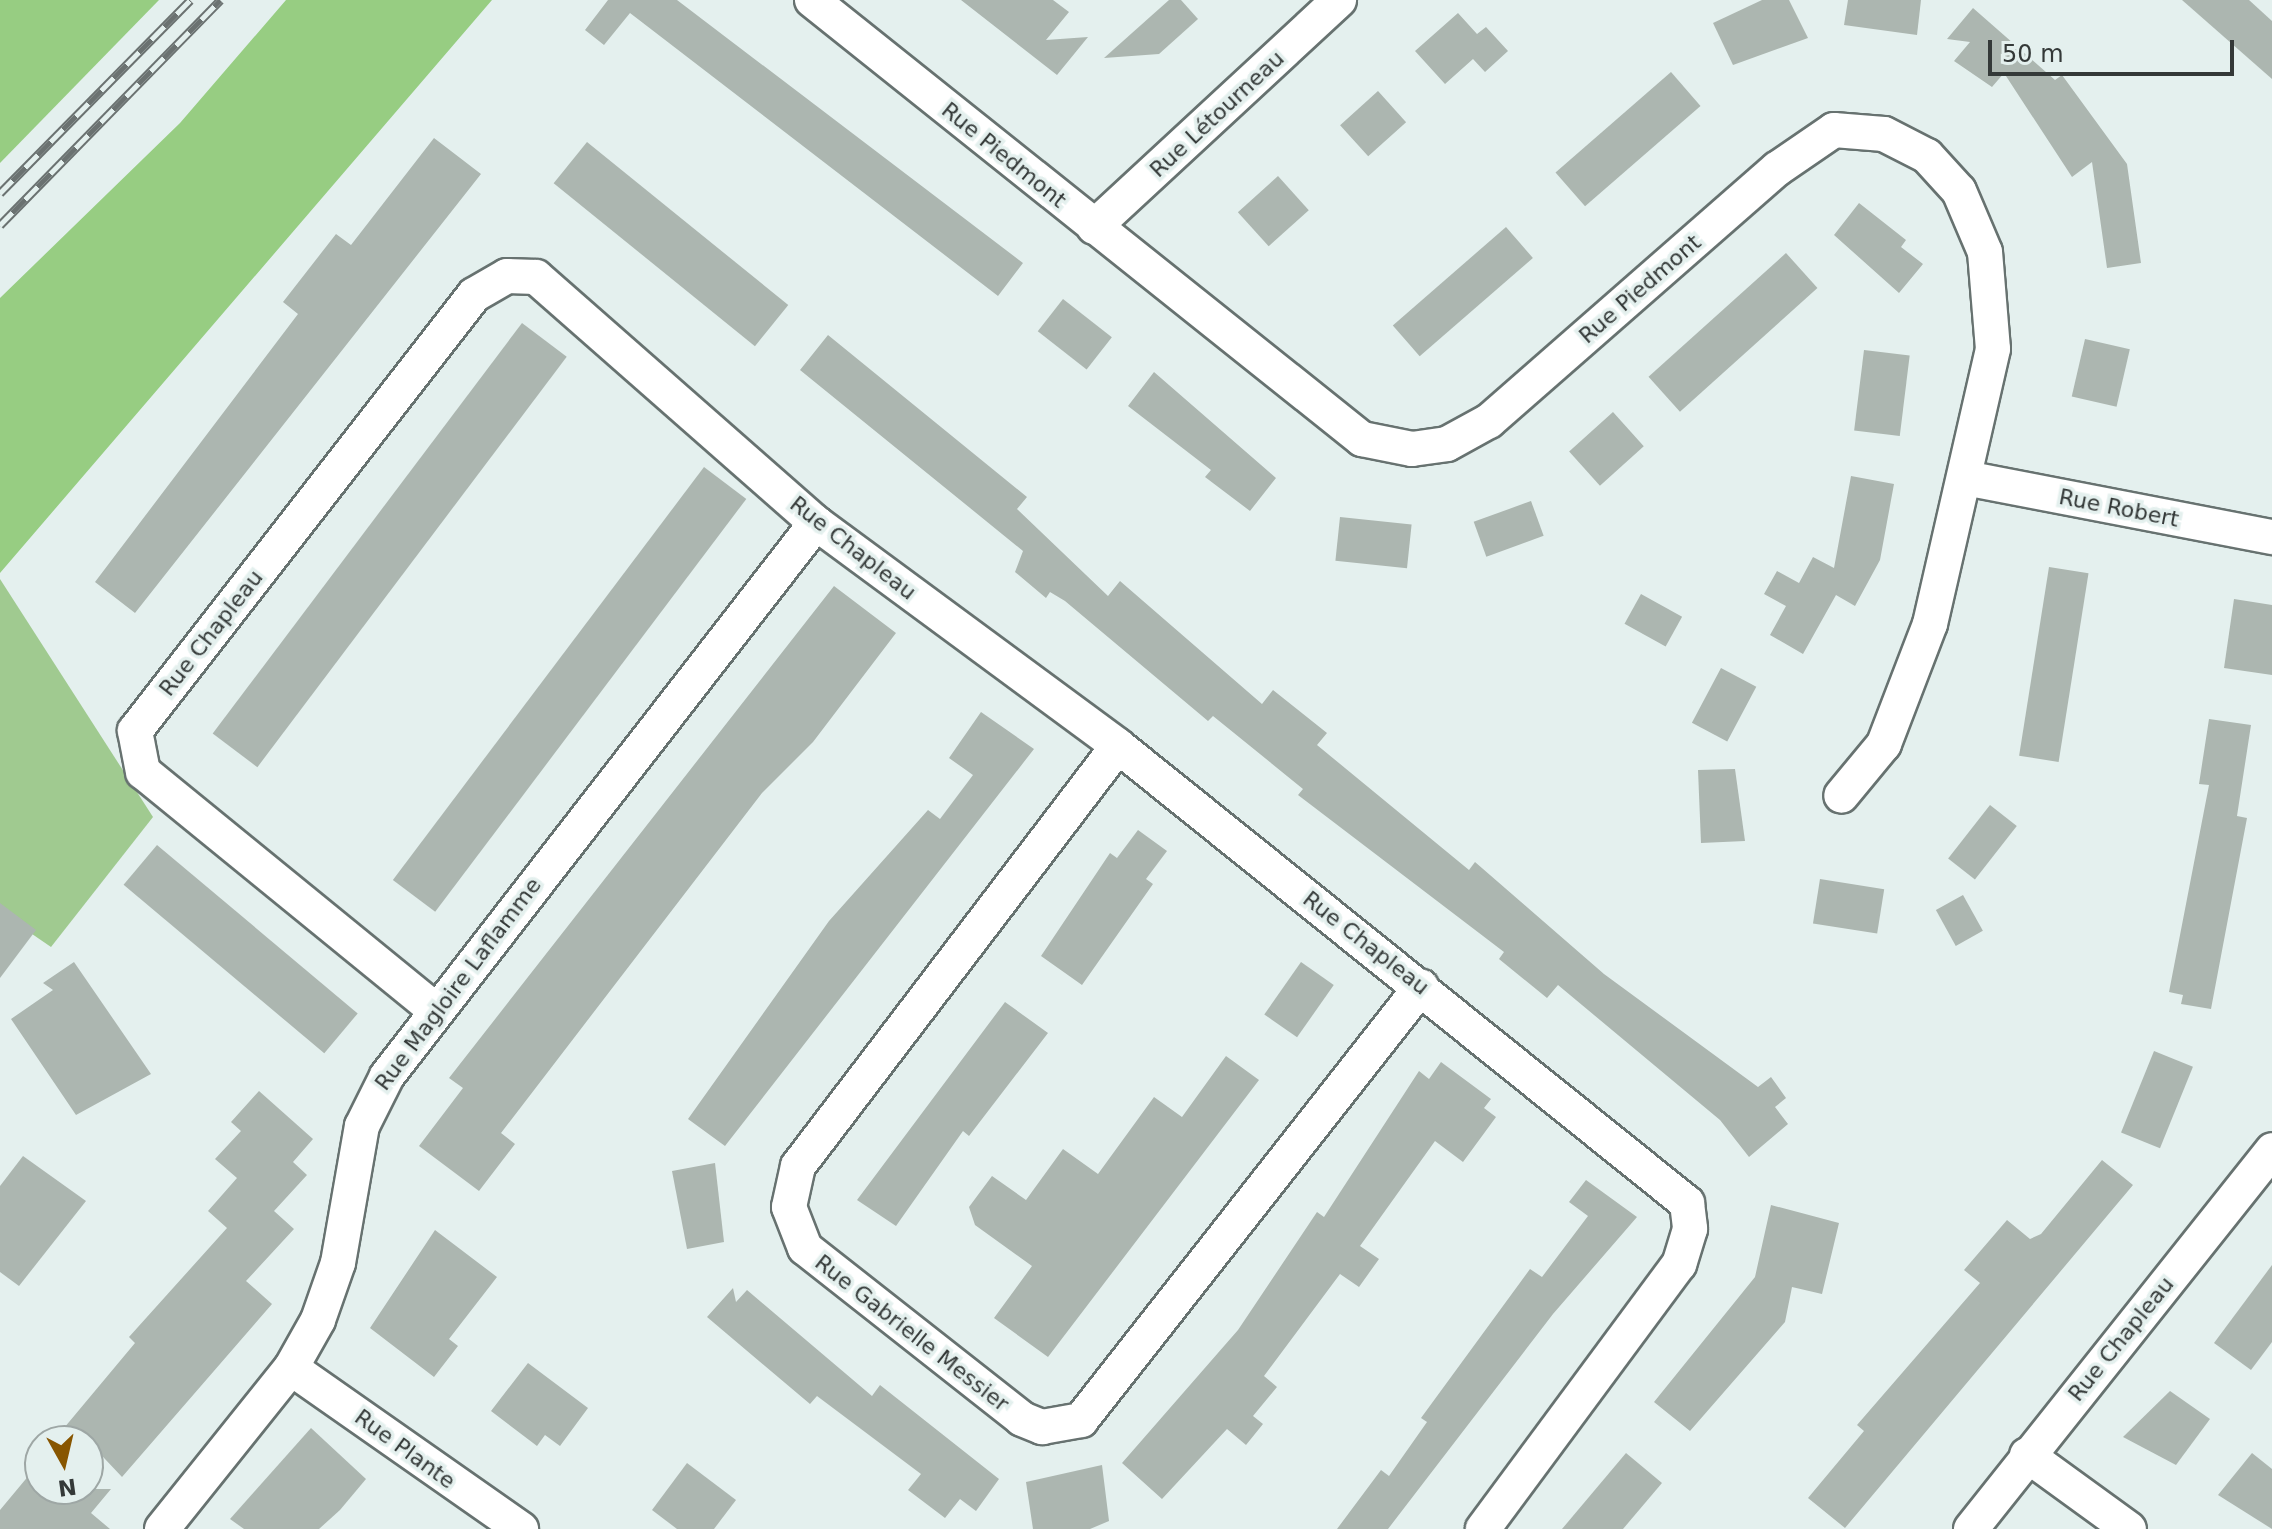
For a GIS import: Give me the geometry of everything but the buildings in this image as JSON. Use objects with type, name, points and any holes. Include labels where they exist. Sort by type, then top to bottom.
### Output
[{"type":"street","name":"Rue Piedmont","points":[[812,0],[1362,439],[1412,449],[1447,444],[1489,421],[1777,169],[1834,130],[1884,134],[1927,156],[1959,191],[1985,252],[1993,349],[1930,624],[1905,691],[1871,764],[1841,796]]},
{"type":"street","name":"Rue Létourneau","points":[[1094,227],[1339,0]]},
{"type":"street","name":"Rue Chapleau","points":[[434,1009],[143,772],[135,731],[474,295],[507,276],[536,277],[816,523],[1118,746],[1671,1185],[1687,1203],[1690,1229],[1679,1264],[1483,1529]]},
{"type":"street","name":"Rue Robert","points":[[1965,478],[2272,537]]},
{"type":"street","name":"Rue Magloire Laflamme","points":[[162,1529],[291,1368],[328,1296],[371,1102],[434,1009],[816,523]]},
{"type":"street","name":"Rue Gabrielle Messier","points":[[1118,746],[798,1166],[789,1207],[805,1248],[1022,1419],[1042,1427],[1081,1420],[1421,987]]},
{"type":"street","name":"Rue Chapleau","points":[[1971,1529],[2272,1150]]},
{"type":"street","name":"Rue Plante","points":[[291,1368],[521,1529]]},
{"type":"street","points":[[2027,1455],[2129,1529]]},
{"type":"green space","points":[[0,0],[159,0],[0,163]]},
{"type":"green space","points":[[286,0],[492,0],[0,573],[0,298],[180,123]]},
{"type":"green space","points":[[0,579],[153,817],[51,947],[0,912]]},
{"type":"railway","points":[[0,193],[190,0]]},
{"type":"railway","points":[[0,225],[220,0]]}]
